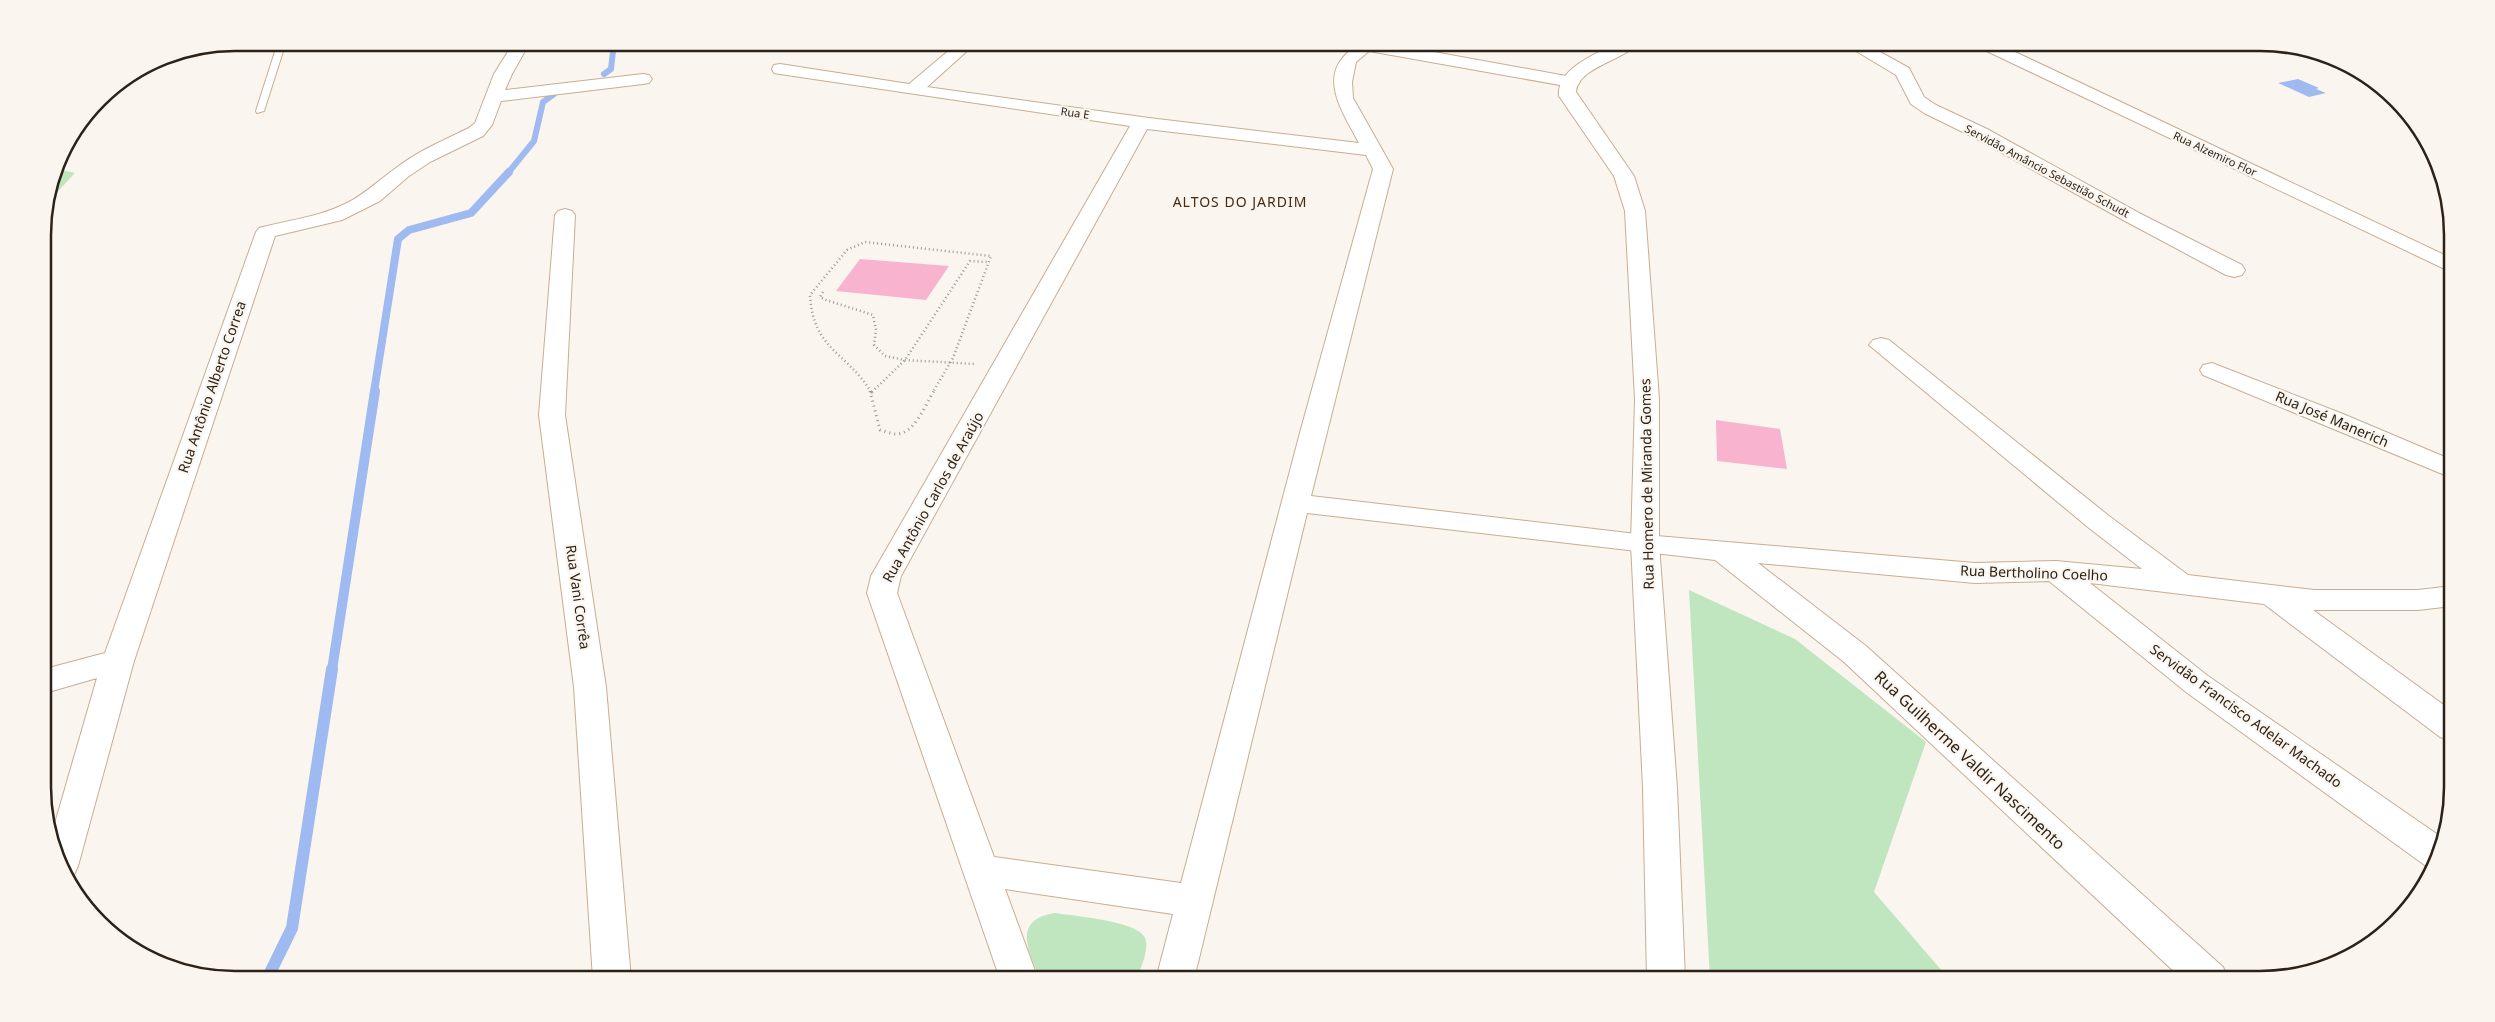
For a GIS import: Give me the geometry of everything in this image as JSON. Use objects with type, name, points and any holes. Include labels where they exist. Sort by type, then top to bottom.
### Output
[{"type":"street","name":"Rua Antônio Alberto Correa","points":[[64,853],[118,662],[266,232],[336,216],[373,197],[402,172],[423,158],[476,132],[483,125],[503,74],[517,51]]},
{"type":"street","points":[[913,90],[958,51]]},
{"type":"street","points":[[1177,971],[1295,504],[1380,187],[1383,169],[1344,98],[1342,82],[1348,60],[1360,51]]},
{"type":"street","points":[[1406,51],[1571,82],[1618,51]]},
{"type":"street","name":"Servidão Amâncio Sebastião Schudt","points":[[1866,51],[1903,72],[1914,96],[1930,109],[1980,133],[2132,218],[2234,270]]},
{"type":"street","name":"Rua Alzemiro Flor","points":[[1999,51],[2444,263]]},
{"type":"street","name":"Rua E","points":[[780,69],[913,90],[1142,122],[1371,150]]},
{"type":"street","points":[[494,97],[643,79]]},
{"type":"street","name":"Rua Homero de Miranda Gomes","points":[[1571,82],[1567,88],[1568,96],[1620,169],[1631,195],[1635,212],[1648,399],[1645,544],[1660,788],[1666,971]]},
{"type":"street","name":"Rua Antônio Carlos de Araújo","points":[[1016,971],[979,870],[942,754],[882,593],[886,576],[1142,122]]},
{"type":"street","name":"Rua Vani Corrêa","points":[[565,215],[552,415],[590,687],[611,971]]},
{"type":"street","points":[[1880,345],[2091,516],[2182,584]]},
{"type":"street","name":"Rua José Manerich","points":[[2212,370],[2444,467]]},
{"type":"street","name":"Rua Bertholino Coelho","points":[[1295,504],[1645,544],[1975,573],[2056,571],[2314,600],[2418,600],[2444,597]]},
{"type":"street","name":"Rua Guilherme Valdir Nascimento","points":[[1723,551],[1855,654],[2200,971]]},
{"type":"street","name":"Servidão Francisco Adelar Machado","points":[[2056,571],[2211,694],[2432,850]]},
{"type":"street","points":[[2272,596],[2444,722]]},
{"type":"street","points":[[51,679],[118,662]]},
{"type":"street","points":[[979,870],[1195,901]]},
{"type":"lane","points":[[260,111],[279,51]]},
{"type":"path","points":[[864,242],[991,256],[988,262],[951,362],[916,422],[907,431],[896,434],[880,430],[871,393],[859,376],[828,345],[814,327],[810,295],[847,250],[864,242]]},
{"type":"path","points":[[871,393],[905,360],[970,261],[988,262]]},
{"type":"path","points":[[823,292],[820,297],[827,302],[861,308],[873,315],[876,330],[874,345],[884,356],[905,360],[1005,366]]},
{"type":"green space","points":[[63,170],[75,173],[57,193]]},
{"type":"green space","points":[[1689,590],[1795,639],[1926,742],[1874,892],[1942,971],[1710,971]]},
{"type":"green space","points":[[1055,913],[1104,920],[1131,927],[1140,932],[1146,942],[1144,959],[1140,971],[1037,971],[1028,948],[1027,938],[1028,930],[1033,922],[1041,917]]},
{"type":"water","points":[[2298,79],[2326,93],[2309,97],[2278,83]]},
{"type":"building","points":[[860,259],[949,266],[926,300],[836,291]]},
{"type":"building","points":[[1716,420],[1780,429],[1787,469],[1717,461]]},
{"type":"waterway","points":[[604,74],[611,69],[613,51]]},
{"type":"waterway","points":[[508,173],[534,141],[543,102],[554,94]]},
{"type":"waterway","points":[[374,392],[398,239],[409,230],[471,213],[509,172]]},
{"type":"waterway","points":[[332,670],[375,391]]},
{"type":"waterway","points":[[271,971],[292,928],[332,669]]},
{"type":"district","name":"ALTOS DO JARDIM","points":[[1240,202]]}]
